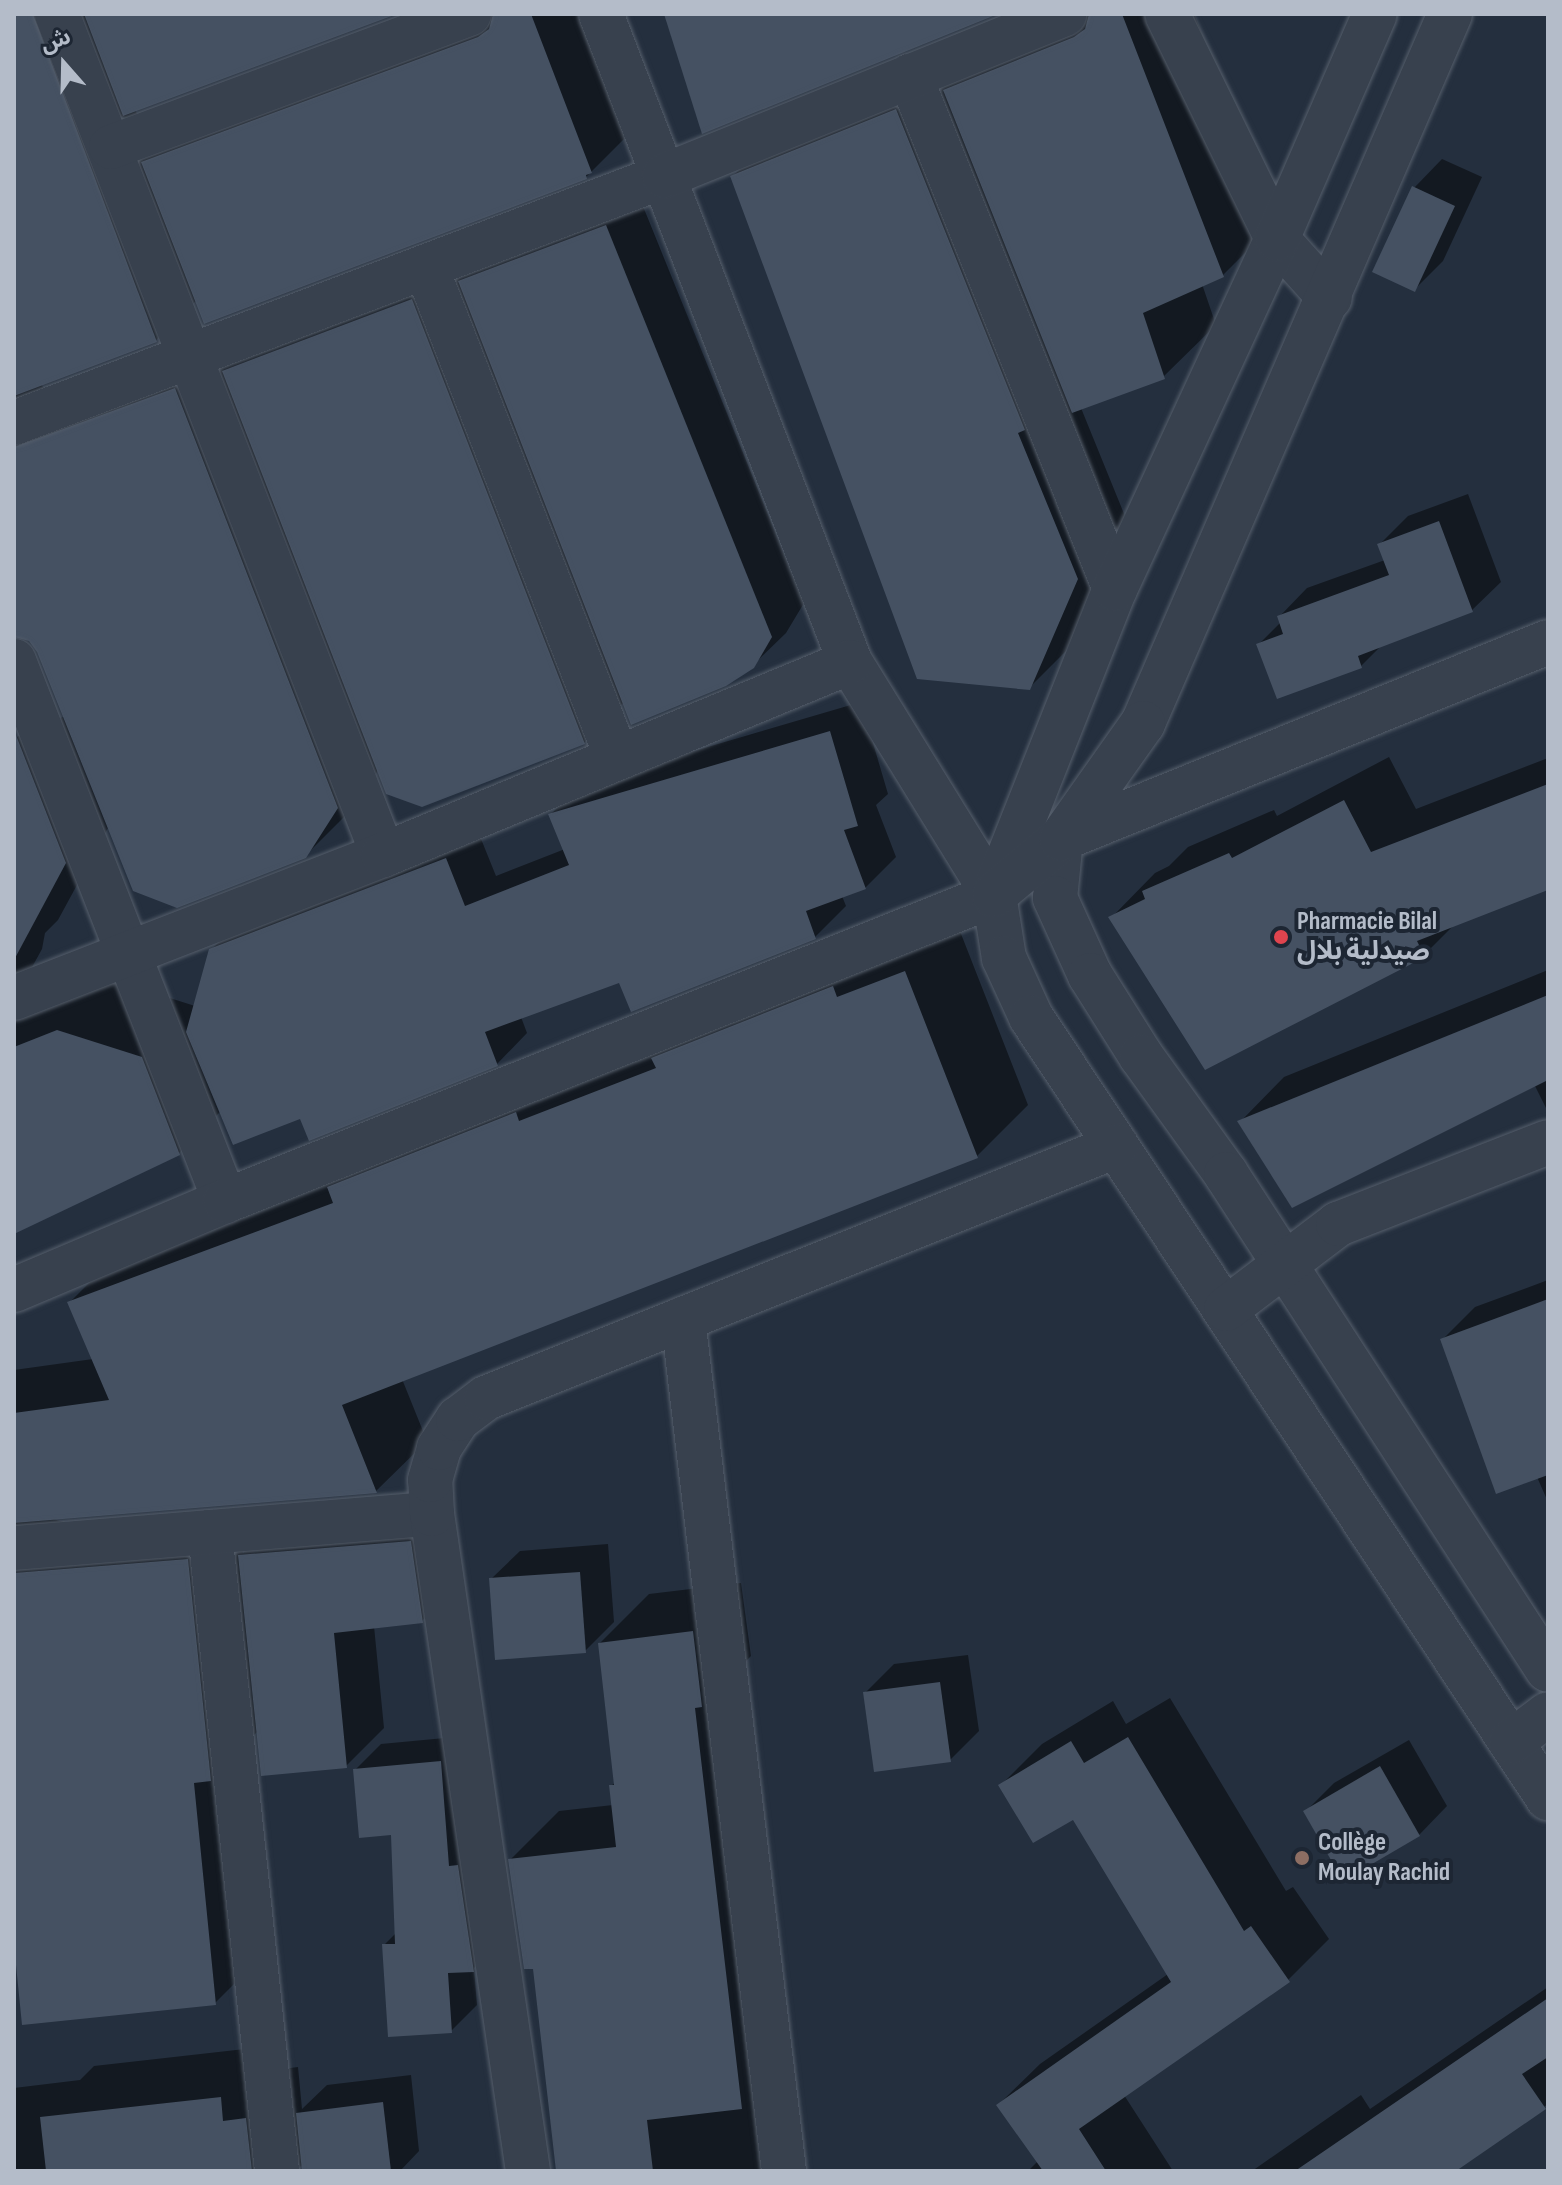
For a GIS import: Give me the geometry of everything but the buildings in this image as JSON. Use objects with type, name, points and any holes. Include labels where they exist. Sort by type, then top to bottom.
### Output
[{"type":"street","points":[[57,14],[383,855]]},
{"type":"street","points":[[111,147],[469,14]]},
{"type":"street","points":[[601,14],[850,662],[994,895],[1004,958],[1031,1017],[1548,1798]]},
{"type":"street","points":[[14,423],[664,176],[1065,14]]},
{"type":"street","points":[[1167,14],[1277,239],[1330,298]]},
{"type":"street","points":[[994,895],[1115,589],[1277,239],[1375,14]]},
{"type":"street","points":[[14,1290],[225,1201],[994,895],[1061,839],[1143,723],[1330,298],[1450,14]]},
{"type":"street","points":[[910,76],[1115,589]]},
{"type":"street","points":[[426,267],[617,758]]},
{"type":"street","points":[[1061,839],[1548,642]]},
{"type":"street","points":[[14,661],[22,707],[126,952],[225,1201]]},
{"type":"street","points":[[14,998],[126,952],[383,855],[850,662]]},
{"type":"street","points":[[1061,839],[1055,898],[1090,975],[1548,1670]]},
{"type":"street","points":[[1226,1309],[1285,1268],[1338,1224],[1548,1142]]},
{"type":"street","points":[[528,2171],[432,1514],[433,1469],[439,1448],[458,1419],[486,1398],[1116,1146]]},
{"type":"street","points":[[683,1319],[784,2171]]},
{"type":"street","points":[[14,1548],[432,1514]]},
{"type":"street","points":[[210,1532],[277,2171]]},
{"type":"street","points":[[1511,1742],[1548,1714]]},
{"type":"place","name":"Pharmacie Bilal صيدلية بلال","points":[[1281,937]]},
{"type":"place","name":"Collège Moulay Rachid","points":[[1302,1858]]}]
